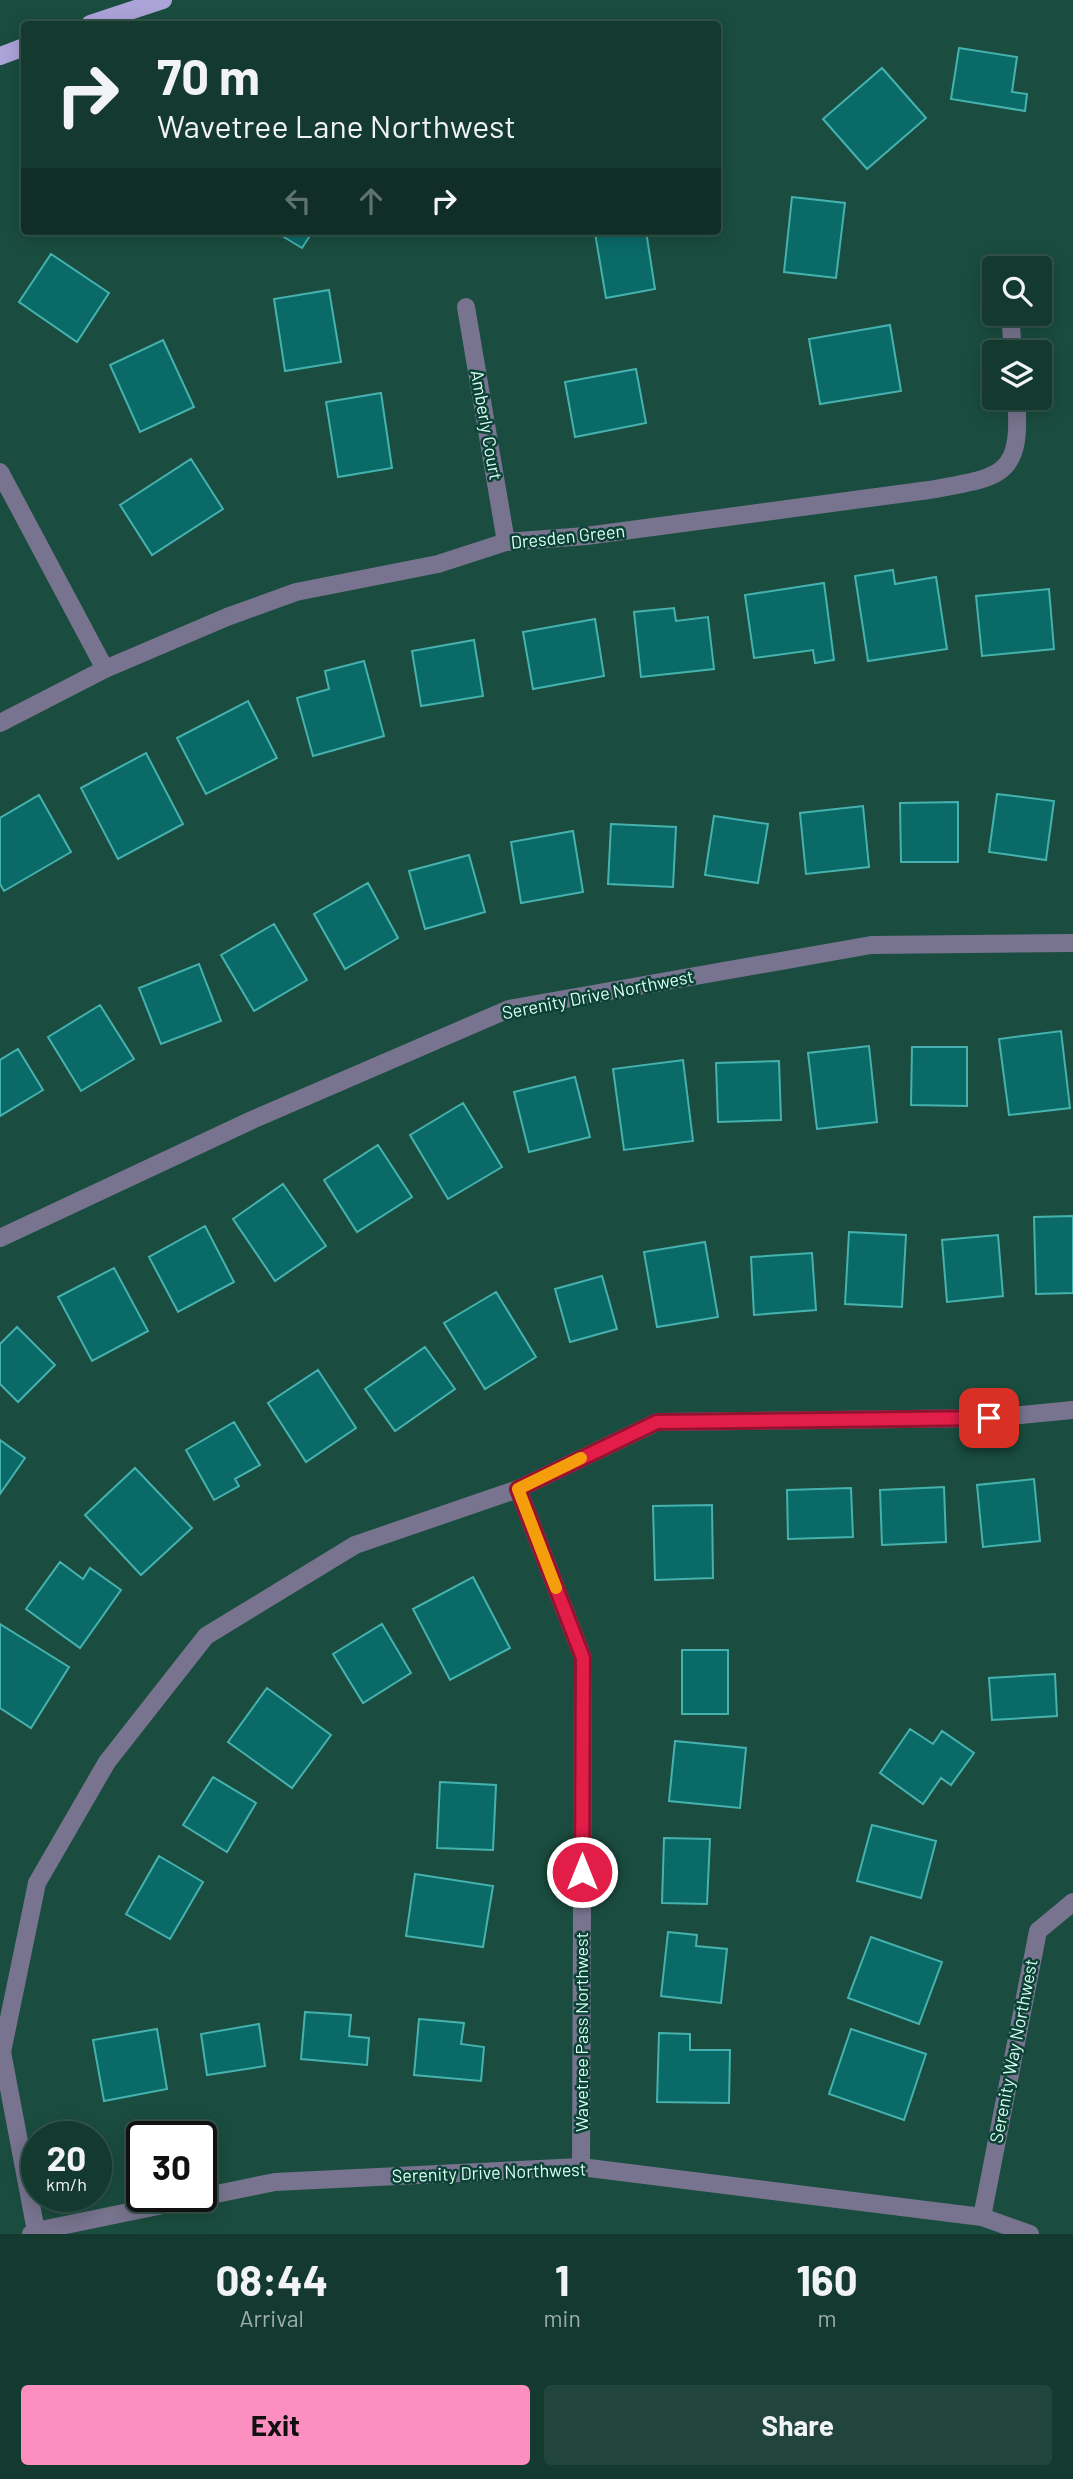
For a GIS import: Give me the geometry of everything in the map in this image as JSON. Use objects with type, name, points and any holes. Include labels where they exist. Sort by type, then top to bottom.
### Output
[{"type":"main road","points":[[99,21],[163,0]]},
{"type":"main road","points":[[0,56],[21,48]]},
{"type":"street","name":"Amberly Court","points":[[466,307],[506,542]]},
{"type":"street","name":"Dresden Green","points":[[0,723],[105,669],[227,617],[296,592],[438,564],[506,542],[614,533],[929,491],[983,480],[1007,467],[1017,445],[1016,410]]},
{"type":"street","points":[[0,472],[105,669]]},
{"type":"street","name":"Serenity Drive Northwest","points":[[0,1238],[252,1120],[509,1009],[870,944],[1073,943]]},
{"type":"street","points":[[34,2232],[2,2052],[37,1882],[107,1762],[205,1636],[355,1545],[518,1489],[657,1422],[989,1418],[1073,1410]]},
{"type":"street","name":"Wavetree Pass Northwest","points":[[518,1489],[583,1658],[581,2167]]},
{"type":"street","name":"Serenity Way Northwest","points":[[982,2217],[1038,1931],[1073,1902]]},
{"type":"street","name":"Serenity Drive Northwest","points":[[34,2232],[275,2182],[581,2167],[982,2217],[1030,2234]]},
{"type":"building","points":[[959,48],[1017,57],[1012,92],[1027,94],[1025,111],[951,99]]},
{"type":"building","points":[[882,68],[926,118],[867,169],[823,119]]},
{"type":"building","points":[[792,197],[845,203],[836,278],[784,272]]},
{"type":"building","points":[[281,235],[310,235],[302,248]]},
{"type":"building","points":[[595,235],[647,235],[655,289],[606,298]]},
{"type":"building","points":[[51,254],[109,293],[77,342],[19,302]]},
{"type":"building","points":[[329,290],[341,362],[285,371],[274,299]]},
{"type":"building","points":[[890,325],[901,391],[820,404],[809,339]]},
{"type":"building","points":[[163,340],[194,407],[140,432],[110,365]]},
{"type":"building","points":[[636,369],[646,423],[575,437],[565,382]]},
{"type":"building","points":[[381,393],[392,468],[338,477],[326,402]]},
{"type":"building","points":[[191,459],[223,509],[152,555],[120,505]]},
{"type":"building","points":[[893,570],[895,584],[936,577],[947,649],[868,661],[855,576]]},
{"type":"building","points":[[824,583],[834,660],[815,663],[813,650],[754,658],[745,595]]},
{"type":"building","points":[[1049,589],[1054,649],[982,656],[976,596]]},
{"type":"building","points":[[674,608],[676,621],[708,617],[714,669],[641,677],[634,612]]},
{"type":"building","points":[[595,619],[604,676],[533,689],[523,632]]},
{"type":"building","points":[[474,640],[483,696],[421,706],[412,651]]},
{"type":"building","points":[[364,661],[384,736],[313,756],[297,698],[329,689],[325,671]]},
{"type":"building","points":[[248,701],[277,758],[206,794],[177,738]]},
{"type":"building","points":[[146,753],[183,824],[118,859],[81,788]]},
{"type":"building","points":[[997,794],[1054,801],[1046,860],[989,852]]},
{"type":"building","points":[[39,795],[71,852],[4,891],[0,884],[0,818]]},
{"type":"building","points":[[958,802],[958,862],[901,862],[900,803]]},
{"type":"building","points":[[863,806],[869,867],[806,874],[800,813]]},
{"type":"building","points":[[714,816],[768,824],[758,883],[705,875]]},
{"type":"building","points":[[611,824],[676,827],[673,887],[608,884]]},
{"type":"building","points":[[573,831],[583,892],[521,903],[511,842]]},
{"type":"building","points":[[469,855],[485,912],[425,929],[409,871]]},
{"type":"building","points":[[368,883],[398,938],[345,969],[314,914]]},
{"type":"building","points":[[274,924],[307,980],[254,1011],[221,955]]},
{"type":"building","points":[[199,964],[221,1021],[161,1044],[139,988]]},
{"type":"building","points":[[100,1005],[134,1059],[81,1091],[48,1037]]},
{"type":"building","points":[[1061,1031],[1070,1108],[1009,1115],[999,1039]]},
{"type":"building","points":[[869,1046],[877,1122],[817,1129],[808,1053]]},
{"type":"building","points":[[912,1047],[967,1047],[967,1106],[911,1105]]},
{"type":"building","points":[[18,1049],[43,1090],[0,1116],[0,1060]]},
{"type":"building","points":[[683,1060],[693,1141],[624,1150],[613,1069]]},
{"type":"building","points":[[779,1061],[781,1120],[718,1122],[716,1063]]},
{"type":"building","points":[[575,1077],[590,1137],[529,1152],[514,1092]]},
{"type":"building","points":[[463,1103],[502,1167],[448,1199],[410,1135]]},
{"type":"building","points":[[378,1145],[412,1197],[357,1232],[324,1180]]},
{"type":"building","points":[[283,1184],[326,1246],[275,1281],[233,1219]]},
{"type":"building","points":[[1073,1216],[1073,1293],[1036,1294],[1034,1217]]},
{"type":"building","points":[[205,1226],[234,1282],[178,1312],[149,1257]]},
{"type":"building","points":[[849,1232],[906,1235],[902,1307],[845,1304]]},
{"type":"building","points":[[998,1235],[1003,1296],[947,1302],[942,1240]]},
{"type":"building","points":[[705,1242],[718,1317],[657,1327],[644,1252]]},
{"type":"building","points":[[812,1253],[816,1310],[754,1315],[751,1257]]},
{"type":"building","points":[[114,1268],[148,1331],[92,1361],[58,1297]]},
{"type":"building","points":[[602,1276],[617,1329],[570,1342],[555,1289]]},
{"type":"building","points":[[496,1292],[536,1357],[485,1389],[444,1323]]},
{"type":"building","points":[[17,1327],[55,1365],[18,1402],[0,1384],[0,1344]]},
{"type":"building","points":[[425,1347],[455,1389],[395,1431],[365,1389]]},
{"type":"building","points":[[318,1370],[356,1428],[306,1462],[268,1403]]},
{"type":"building","points":[[234,1422],[260,1465],[235,1479],[239,1486],[214,1500],[186,1450]]},
{"type":"building","points":[[0,1440],[25,1458],[0,1494]]},
{"type":"building","points":[[135,1468],[192,1528],[141,1575],[85,1515]]},
{"type":"building","points":[[1034,1479],[1040,1541],[983,1547],[977,1485]]},
{"type":"building","points":[[944,1487],[946,1542],[882,1545],[880,1490]]},
{"type":"building","points":[[851,1488],[853,1537],[788,1539],[787,1490]]},
{"type":"building","points":[[712,1505],[713,1578],[655,1580],[653,1506]]},
{"type":"building","points":[[60,1562],[83,1579],[90,1568],[121,1590],[80,1648],[26,1609]]},
{"type":"building","points":[[473,1577],[510,1648],[450,1680],[413,1609]]},
{"type":"building","points":[[0,1624],[69,1667],[31,1728],[0,1708]]},
{"type":"building","points":[[382,1624],[411,1673],[363,1703],[333,1654]]},
{"type":"building","points":[[682,1650],[728,1650],[728,1714],[682,1714]]},
{"type":"building","points":[[1055,1674],[1057,1716],[992,1720],[989,1678]]},
{"type":"building","points":[[267,1688],[331,1735],[292,1788],[228,1742]]},
{"type":"building","points":[[910,1729],[933,1744],[942,1731],[974,1753],[951,1785],[941,1778],[923,1804],[880,1773]]},
{"type":"building","points":[[675,1741],[746,1748],[740,1808],[669,1801]]},
{"type":"building","points":[[213,1777],[256,1803],[227,1852],[183,1825]]},
{"type":"building","points":[[440,1782],[496,1785],[493,1850],[437,1848]]},
{"type":"building","points":[[872,1825],[936,1841],[921,1898],[857,1881]]},
{"type":"building","points":[[664,1838],[710,1839],[707,1904],[662,1903]]},
{"type":"building","points":[[159,1856],[203,1882],[170,1939],[126,1914]]},
{"type":"building","points":[[415,1874],[493,1886],[483,1947],[406,1936]]},
{"type":"building","points":[[668,1932],[697,1935],[696,1946],[727,1949],[721,2003],[661,1996]]},
{"type":"building","points":[[871,1937],[942,1962],[919,2024],[848,1998]]},
{"type":"building","points":[[305,2012],[351,2015],[349,2036],[369,2038],[367,2065],[301,2059]]},
{"type":"building","points":[[419,2019],[464,2023],[461,2044],[484,2047],[481,2081],[414,2075]]},
{"type":"building","points":[[259,2024],[265,2066],[207,2075],[201,2034]]},
{"type":"building","points":[[157,2029],[167,2089],[104,2101],[93,2040]]},
{"type":"building","points":[[851,2029],[926,2054],[904,2120],[829,2094]]},
{"type":"building","points":[[659,2033],[690,2034],[690,2050],[730,2050],[729,2103],[657,2102]]},
{"type":"slow traffic","points":[[556,1588],[518,1489],[581,1458]]},
{"type":"route","points":[[582,1872],[583,1658],[518,1489],[657,1422],[989,1418]]}]
